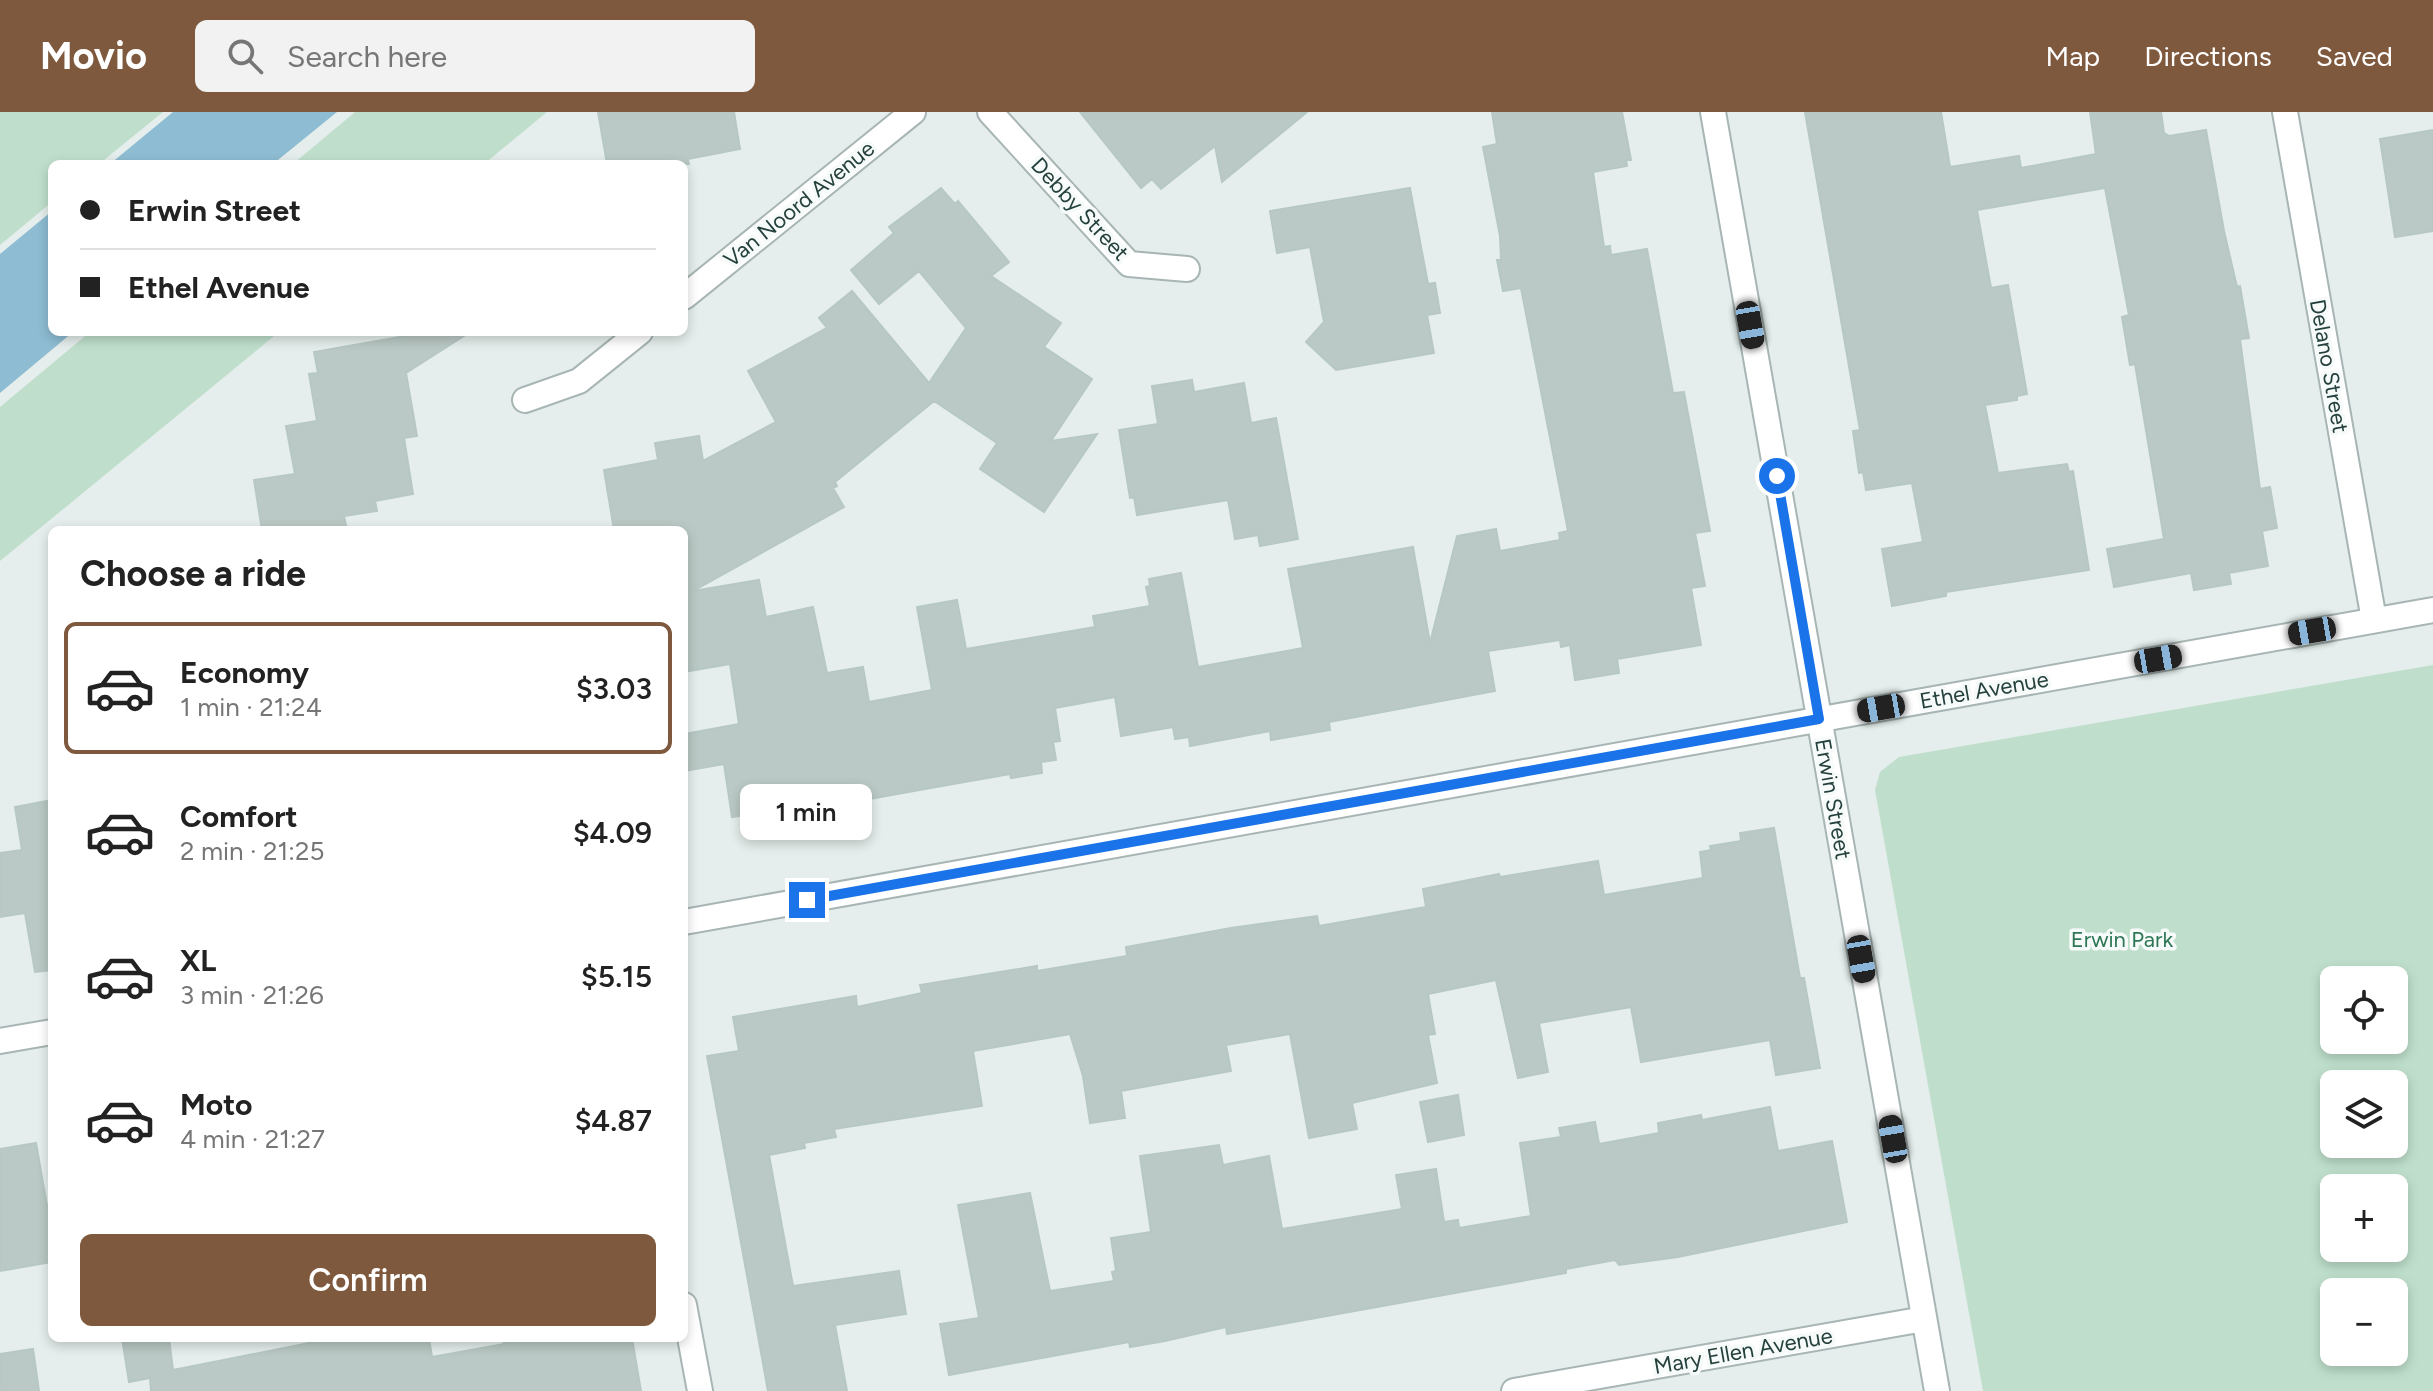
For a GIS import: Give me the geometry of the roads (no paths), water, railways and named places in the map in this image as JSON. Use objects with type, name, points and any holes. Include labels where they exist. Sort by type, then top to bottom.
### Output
[{"type":"street","name":"Van Noord Avenue","points":[[688,294],[913,112]]},
{"type":"street","name":"Debby Street","points":[[990,112],[1129,264],[1187,269]]},
{"type":"street","name":"Erwin Street","points":[[1713,112],[1937,1391]]},
{"type":"street","name":"Delano Street","points":[[2285,112],[2374,620]]},
{"type":"street","points":[[525,400],[579,381],[635,336]]},
{"type":"street","name":"Ethel Avenue","points":[[688,921],[2433,610]]},
{"type":"street","points":[[0,1041],[48,1033]]},
{"type":"street","name":"Mary Ellen Avenue","points":[[1514,1391],[1924,1319]]},
{"type":"street","points":[[688,1326],[700,1391]]},
{"type":"water","points":[[173,112],[337,112],[278,160],[115,160]]},
{"type":"water","points":[[48,214],[48,336],[68,336],[0,393],[0,254]]},
{"type":"park label","name":"Erwin Park","points":[[2122,939]]}]
